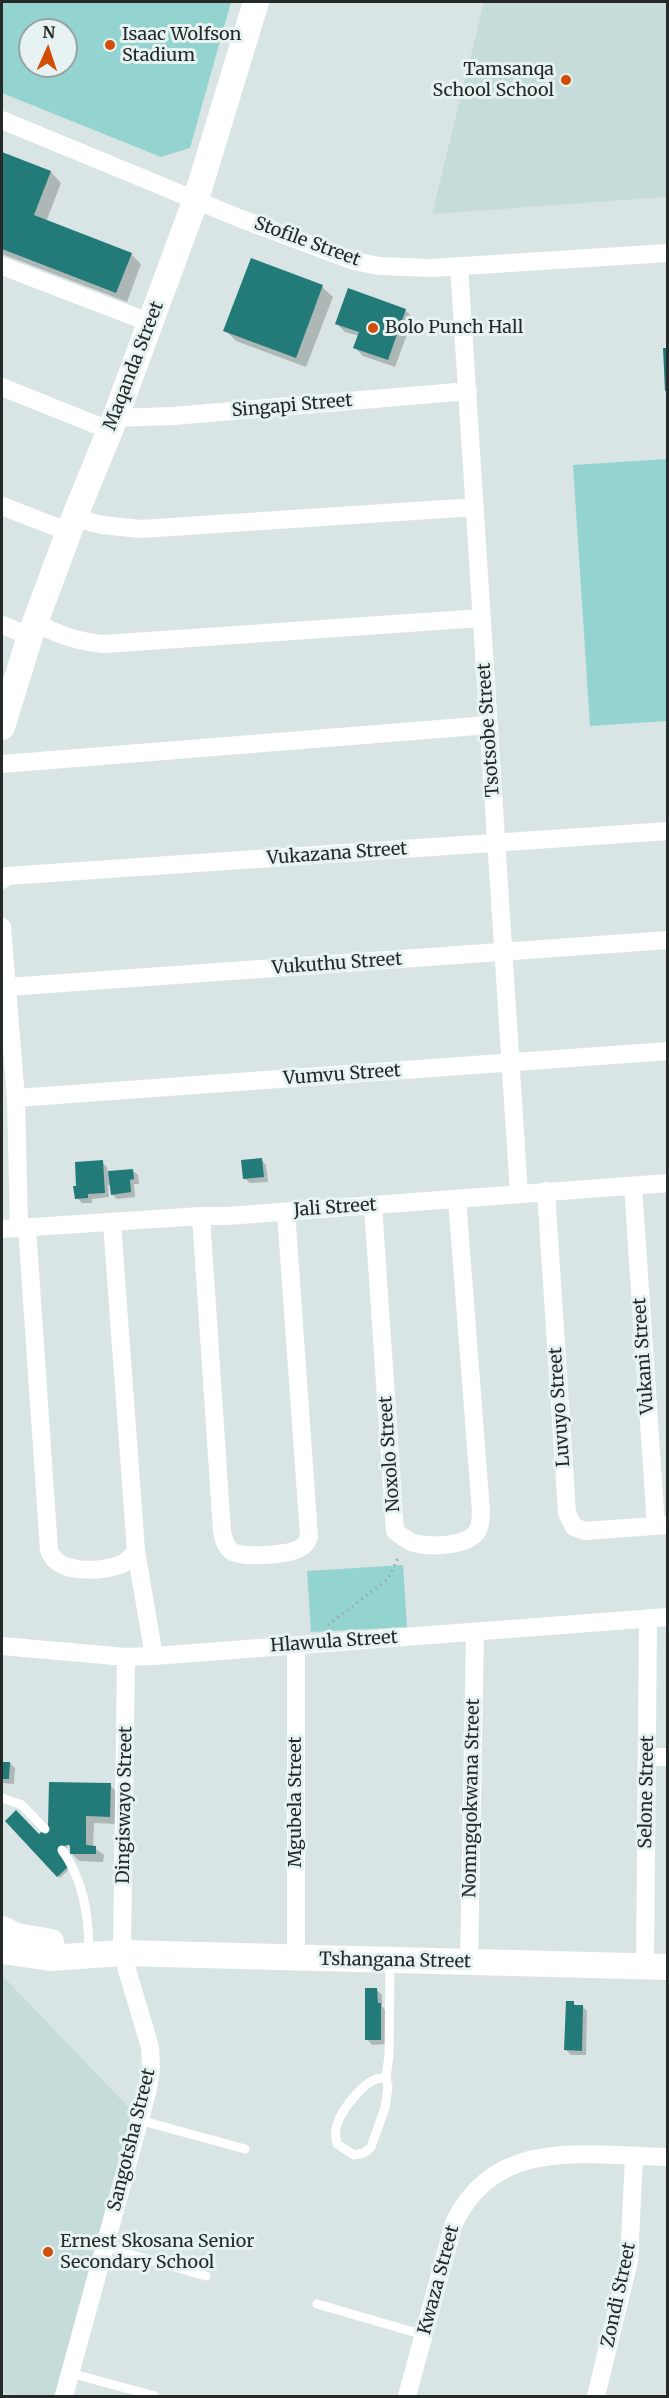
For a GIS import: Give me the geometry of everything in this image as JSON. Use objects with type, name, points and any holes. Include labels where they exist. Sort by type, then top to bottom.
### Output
[{"type":"street","name":"Maqanda Street","points":[[2,727],[33,629],[71,525],[151,323],[196,199],[256,2]]},
{"type":"street","name":"Stofile Street","points":[[2,120],[308,246],[354,261],[379,266],[430,268],[668,253]]},
{"type":"street","points":[[2,266],[151,323]]},
{"type":"street","name":"Tsotsobe Street","points":[[459,266],[519,1194]]},
{"type":"street","points":[[2,387],[112,424]]},
{"type":"street","name":"Singapi Street","points":[[112,424],[173,416],[468,392]]},
{"type":"street","points":[[2,506],[71,525],[141,529],[475,507]]},
{"type":"street","points":[[2,624],[105,644],[481,618]]},
{"type":"street","points":[[2,764],[489,725]]},
{"type":"street","name":"Vukazana Street","points":[[4,878],[668,831]]},
{"type":"street","points":[[2,927],[16,1098],[16,1228],[49,1550],[54,1560],[68,1568],[123,1563],[136,1551]]},
{"type":"street","name":"Vukuthu Street","points":[[7,987],[668,940]]},
{"type":"street","name":"Vumvu Street","points":[[16,1098],[668,1051]]},
{"type":"street","name":"Jali Street","points":[[16,1228],[286,1212],[668,1183]]},
{"type":"street","name":"Vukani Street","points":[[633,1186],[662,1526]]},
{"type":"street","name":"Luvuyo Street","points":[[546,1191],[567,1513],[574,1527],[585,1531],[662,1526]]},
{"type":"street","points":[[408,1540],[425,1545],[461,1543],[473,1537],[480,1523],[456,1199]]},
{"type":"street","name":"Noxolo Street","points":[[373,1205],[395,1531],[408,1540]]},
{"type":"street","points":[[201,1216],[222,1531],[227,1547],[232,1552],[254,1555],[292,1552],[304,1545],[309,1537],[286,1212]]},
{"type":"street","points":[[112,1223],[136,1551],[154,1656]]},
{"type":"street","name":"Hlawula Street","points":[[2,1646],[126,1657],[154,1656],[668,1617]]},
{"type":"street","name":"Selone Street","points":[[648,1618],[647,1757],[656,1967]]},
{"type":"street","name":"Nomngqokwana Street","points":[[469,1963],[475,1633]]},
{"type":"street","name":"Mgubela Street","points":[[296,1958],[304,1645]]},
{"type":"street","name":"Dingiswayo Street","points":[[122,1953],[126,1657]]},
{"type":"street","points":[[647,1757],[668,1757]]},
{"type":"street","name":"Tshangana Street","points":[[2,1929],[27,1938],[122,1953]]},
{"type":"street","name":"Tshangana Street","points":[[2,1951],[50,1958],[122,1953],[656,1967]]},
{"type":"street","name":"Sangotsha Street","points":[[64,2397],[148,2089],[151,2057],[122,1953]]},
{"type":"street","name":"Kwaza Street","points":[[407,2397],[454,2223],[470,2196],[481,2184],[493,2174],[509,2166],[554,2154],[668,2157]]},
{"type":"street","name":"Zondi Street","points":[[596,2397],[629,2262],[632,2242],[633,2157]]},
{"type":"lane","points":[[2,1798],[22,1805],[45,1829]]},
{"type":"lane","points":[[62,1850],[70,1861],[82,1888],[88,1914],[89,1948]]},
{"type":"lane","points":[[386,2078],[375,2079],[354,2098],[337,2124],[335,2133],[337,2144],[354,2155],[364,2153],[371,2147],[385,2108],[388,2087],[386,2078],[389,2055],[390,1961]]},
{"type":"lane","points":[[139,2120],[245,2149]]},
{"type":"lane","points":[[105,2247],[207,2276]]},
{"type":"lane","points":[[317,2304],[424,2335]]},
{"type":"lane","points":[[70,2373],[155,2397]]},
{"type":"path","points":[[304,1645],[388,1579],[408,1540]]},
{"type":"shaded area","points":[[2,2],[231,2],[190,148],[161,157],[2,93]]},
{"type":"shaded area","name":"Tamsanqa School School","points":[[484,2],[667,2],[667,197],[432,214]]},
{"type":"shaded area","points":[[667,459],[667,721],[590,726],[573,465]]},
{"type":"shaded area","points":[[403,1565],[407,1627],[311,1632],[307,1571]]},
{"type":"shaded area","name":"Ernest Skosana Senior Secondary School","points":[[2,1975],[132,2111],[54,2396],[16,2396],[2,2392]]},
{"type":"building","points":[[2,152],[51,171],[34,215],[132,253],[116,293],[2,249]]},
{"type":"building","points":[[251,258],[323,285],[296,358],[223,331]]},
{"type":"building","name":"Bolo Punch Hall","points":[[348,288],[406,309],[388,360],[353,348],[359,332],[335,324]]},
{"type":"building","points":[[663,348],[668,348],[668,391],[665,391]]},
{"type":"building","points":[[262,1158],[264,1177],[243,1179],[241,1160]]},
{"type":"building","points":[[103,1160],[105,1193],[88,1194],[88,1198],[75,1199],[73,1186],[76,1186],[75,1162]]},
{"type":"building","points":[[133,1169],[134,1179],[130,1180],[131,1192],[111,1195],[108,1171]]},
{"type":"building","points":[[2,1762],[10,1762],[9,1779],[2,1779]]},
{"type":"building","points":[[49,1782],[111,1783],[110,1817],[86,1816],[86,1845],[96,1846],[96,1854],[70,1854],[70,1845],[66,1845],[58,1853],[70,1865],[57,1877],[5,1821],[16,1810],[39,1834],[48,1826]]},
{"type":"building","points":[[365,1988],[377,1988],[378,2003],[381,2003],[381,2040],[365,2040]]},
{"type":"building","points":[[566,2001],[574,2001],[574,2005],[583,2005],[582,2051],[564,2050]]},
{"type":"place","name":"Isaac Wolfson Stadium","points":[[110,45]]},
{"type":"place","name":"Tamsanqa School School","points":[[566,80]]},
{"type":"place","name":"Bolo Punch Hall","points":[[373,328]]},
{"type":"place","name":"Ernest Skosana Senior Secondary School","points":[[48,2252]]}]
